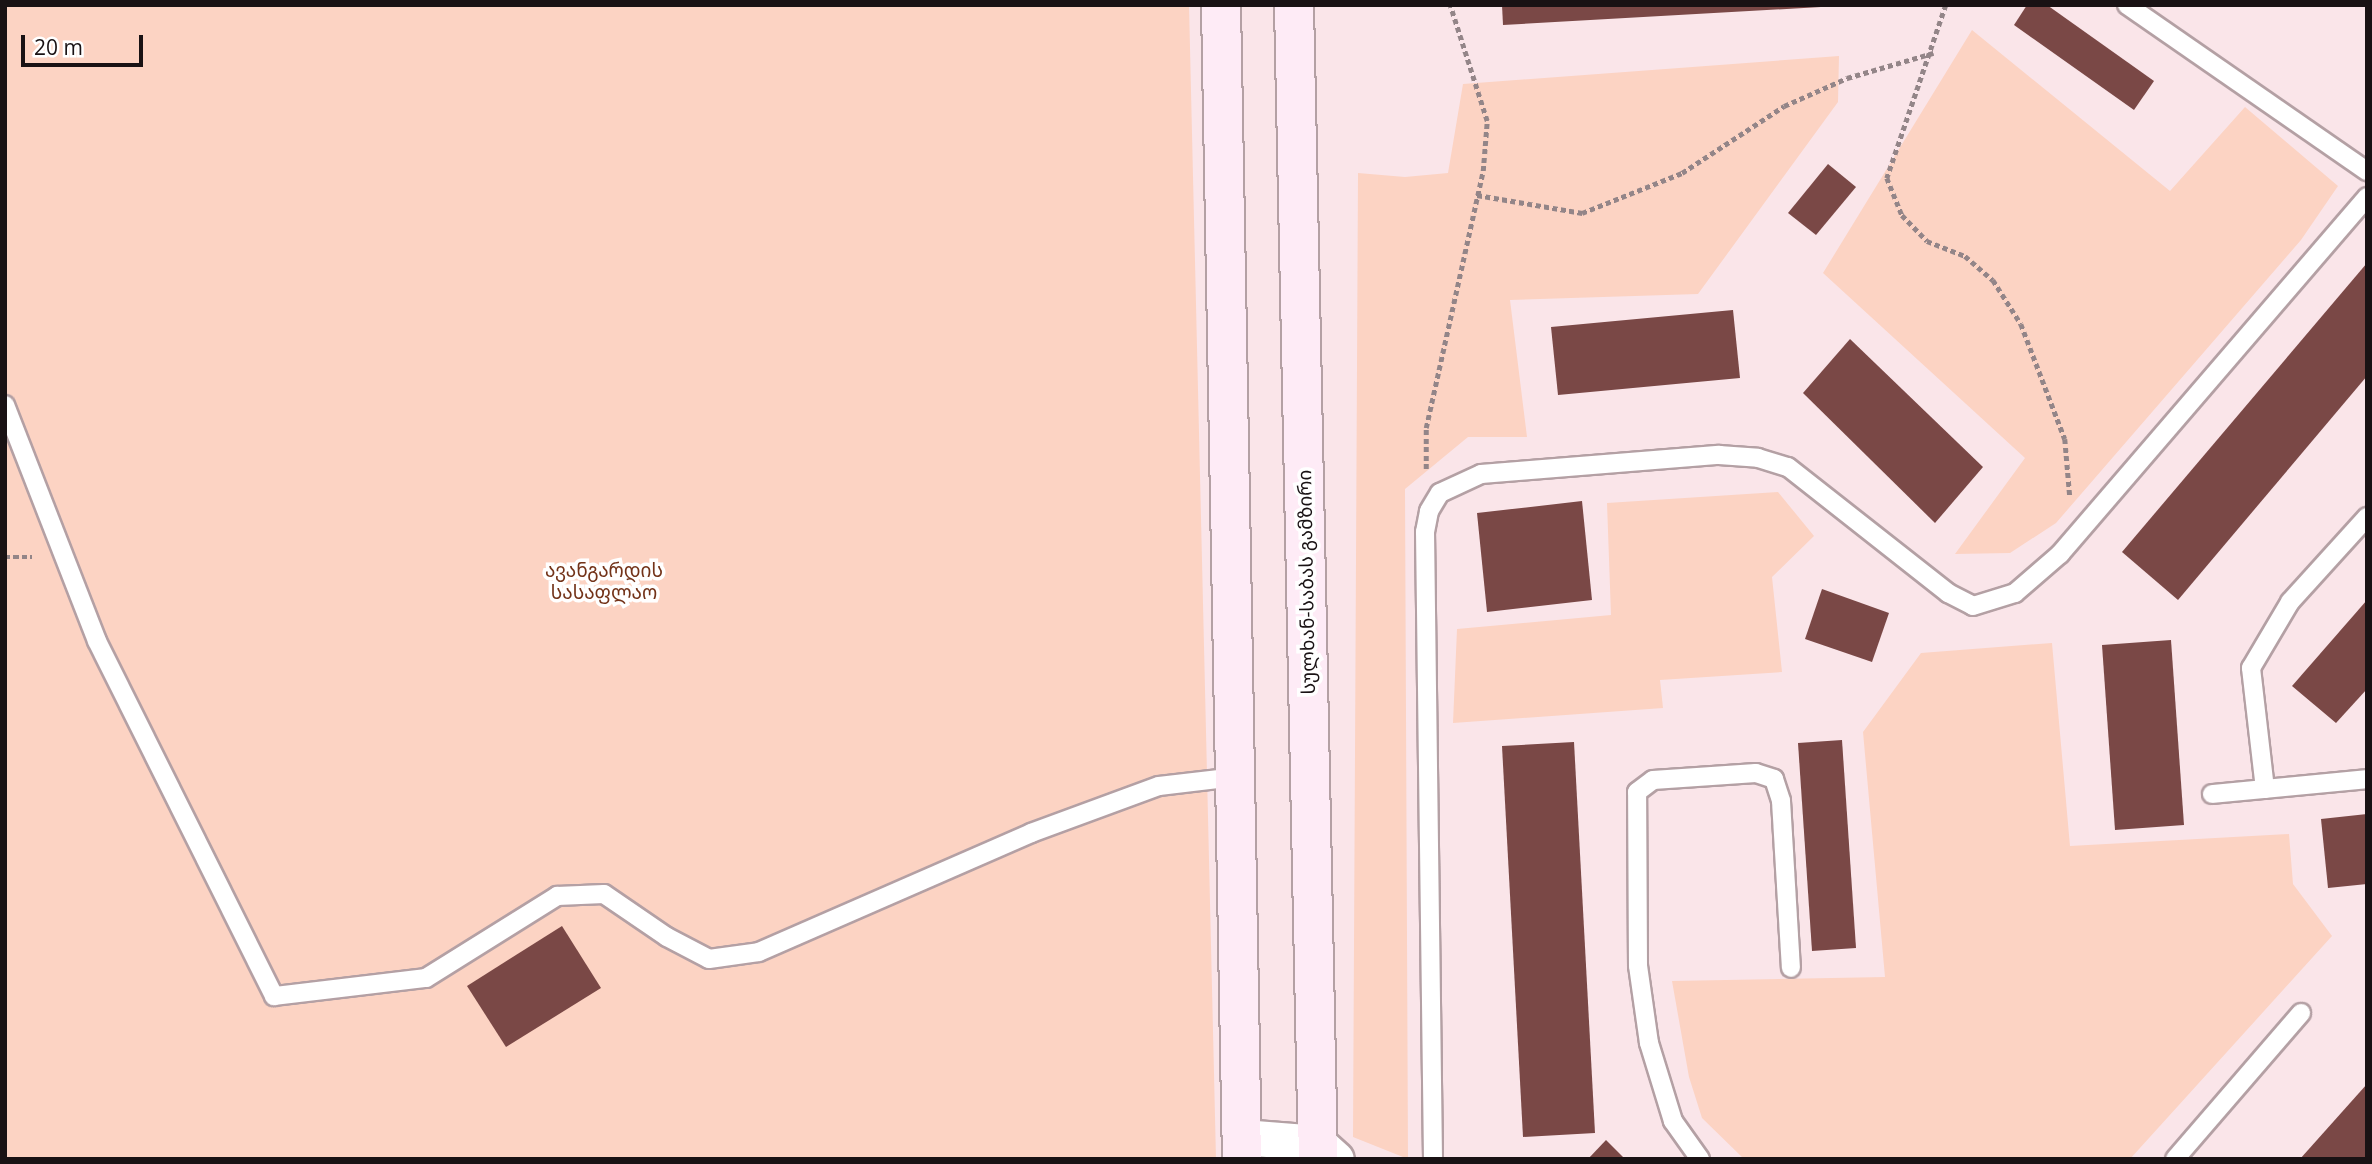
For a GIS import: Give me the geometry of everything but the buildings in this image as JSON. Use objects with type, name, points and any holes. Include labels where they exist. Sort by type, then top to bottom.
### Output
[{"type":"main road","points":[[1221,5],[1242,1148]]},
{"type":"main road","name":"სულხან-საბას გამზირი","points":[[1294,5],[1324,1153]]},
{"type":"street","points":[[1242,1148],[1324,1153]]},
{"type":"lane","points":[[2127,5],[2367,171]]},
{"type":"lane","points":[[1433,1159],[1425,532],[1429,512],[1440,493],[1481,474],[1719,455],[1758,458],[1788,467],[1948,593],[1973,606],[2015,593],[2079,533],[2367,197]]},
{"type":"lane","points":[[5,405],[97,641],[274,996],[426,978],[557,896],[604,894],[667,937],[709,959],[760,951],[1031,833],[1159,786],[1236,777]]},
{"type":"lane","points":[[2265,789],[2251,668],[2290,602],[2367,517]]},
{"type":"lane","points":[[1700,1159],[1673,1121],[1649,1043],[1638,966],[1637,792],[1653,780],[1756,774],[1774,779],[1781,802],[1791,968]]},
{"type":"lane","points":[[2213,794],[2367,779]]},
{"type":"lane","points":[[2175,1159],[2301,1013]]},
{"type":"path","points":[[1440,493],[1426,472],[1426,428],[1477,195],[1488,121],[1450,5]]},
{"type":"path","points":[[1946,5],[1933,53],[1887,178],[1902,215],[1927,241],[1965,256],[1993,280],[2021,324],[2065,439],[2066,481],[2079,533]]},
{"type":"path","points":[[1477,195],[1582,213],[1682,173],[1784,106],[1847,78],[1933,53]]},
{"type":"green space","name":"ავანგარდის სასაფლაო","points":[[5,5],[1189,5],[1216,1159],[5,1159]]},
{"type":"green space","points":[[1972,30],[2170,191],[2245,107],[2338,186],[2301,240],[2056,523],[2010,553],[1955,554],[2025,458],[1823,273]]},
{"type":"green space","points":[[1839,56],[1838,102],[1698,294],[1510,300],[1527,437],[1468,437],[1405,489],[1408,1159],[1353,1137],[1358,173],[1405,177],[1448,173],[1463,84]]},
{"type":"green space","points":[[1778,492],[1814,536],[1772,577],[1782,672],[1660,680],[1663,708],[1453,723],[1457,629],[1611,615],[1607,503]]},
{"type":"green space","points":[[2052,643],[2070,846],[2289,834],[2293,884],[2332,936],[2130,1159],[1744,1159],[1702,1118],[1689,1077],[1672,981],[1885,977],[1863,732],[1921,653]]}]
